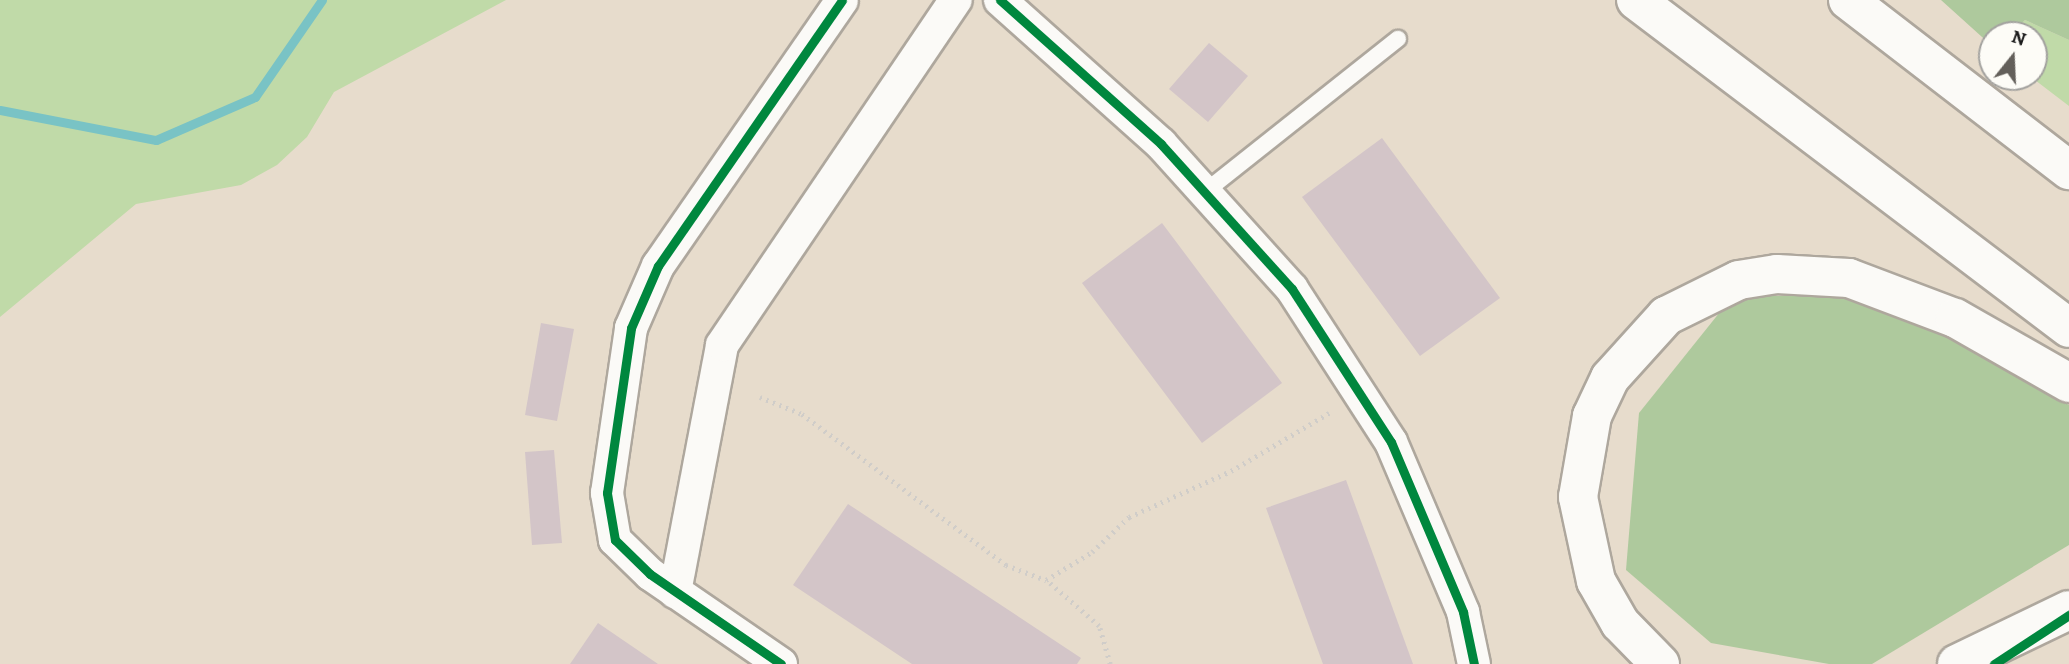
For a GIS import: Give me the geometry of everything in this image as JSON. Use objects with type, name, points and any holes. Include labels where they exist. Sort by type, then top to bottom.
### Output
[{"type":"highway","points":[[1636,0],[2069,328]]},
{"type":"highway","points":[[1848,0],[2069,170]]},
{"type":"highway","points":[[1660,664],[1620,623],[1596,581],[1578,497],[1589,426],[1610,378],[1667,316],[1739,280],[1777,274],[1849,278],[1955,318],[2069,383]]},
{"type":"highway","points":[[1957,664],[2069,610]]},
{"type":"street","points":[[781,664],[675,592],[615,540],[607,493],[631,328],[658,267],[842,0]]},
{"type":"street","points":[[675,592],[722,345],[956,0]]},
{"type":"street","points":[[1000,0],[1206,191],[1292,289],[1391,442],[1463,612],[1474,664]]},
{"type":"lane","points":[[1206,191],[1398,39]]},
{"type":"path","points":[[760,397],[803,414],[1006,565],[1046,580],[1099,626],[1110,664]]},
{"type":"path","points":[[1046,580],[1092,552],[1129,517],[1231,471],[1329,413]]},
{"type":"green space","points":[[0,0],[506,0],[334,92],[307,137],[277,165],[241,185],[136,204],[0,317]]},
{"type":"green space","points":[[1941,0],[2069,0],[2069,40],[2048,30],[2048,21],[1978,21],[1978,33]]},
{"type":"green space","points":[[2048,30],[2069,40],[2069,106],[2048,90]]},
{"type":"green space","points":[[1845,294],[1995,356],[2069,405],[2069,545],[1872,664],[1829,664],[1711,643],[1626,570],[1639,413],[1732,297]]},
{"type":"building","points":[[1209,43],[1248,76],[1208,122],[1169,89]]},
{"type":"building","points":[[1382,138],[1500,298],[1420,356],[1302,197]]},
{"type":"building","points":[[1162,223],[1282,383],[1202,443],[1082,283]]},
{"type":"building","points":[[541,323],[574,329],[557,421],[525,415]]},
{"type":"building","points":[[554,450],[562,543],[532,545],[525,452]]},
{"type":"building","points":[[1346,480],[1413,664],[1323,664],[1266,508]]},
{"type":"building","points":[[848,504],[1081,658],[1077,664],[912,664],[793,585]]},
{"type":"building","points":[[598,623],[658,664],[570,664]]},
{"type":"waterway","points":[[0,110],[156,140],[255,97],[322,0]]},
{"type":"cycle path","points":[[781,664],[650,574],[615,540],[607,493],[631,328],[658,266],[842,0]]},
{"type":"cycle path","points":[[1000,0],[1161,144],[1292,289],[1391,442],[1463,612],[1474,664]]},
{"type":"cycle path","points":[[1994,664],[2069,615]]}]
